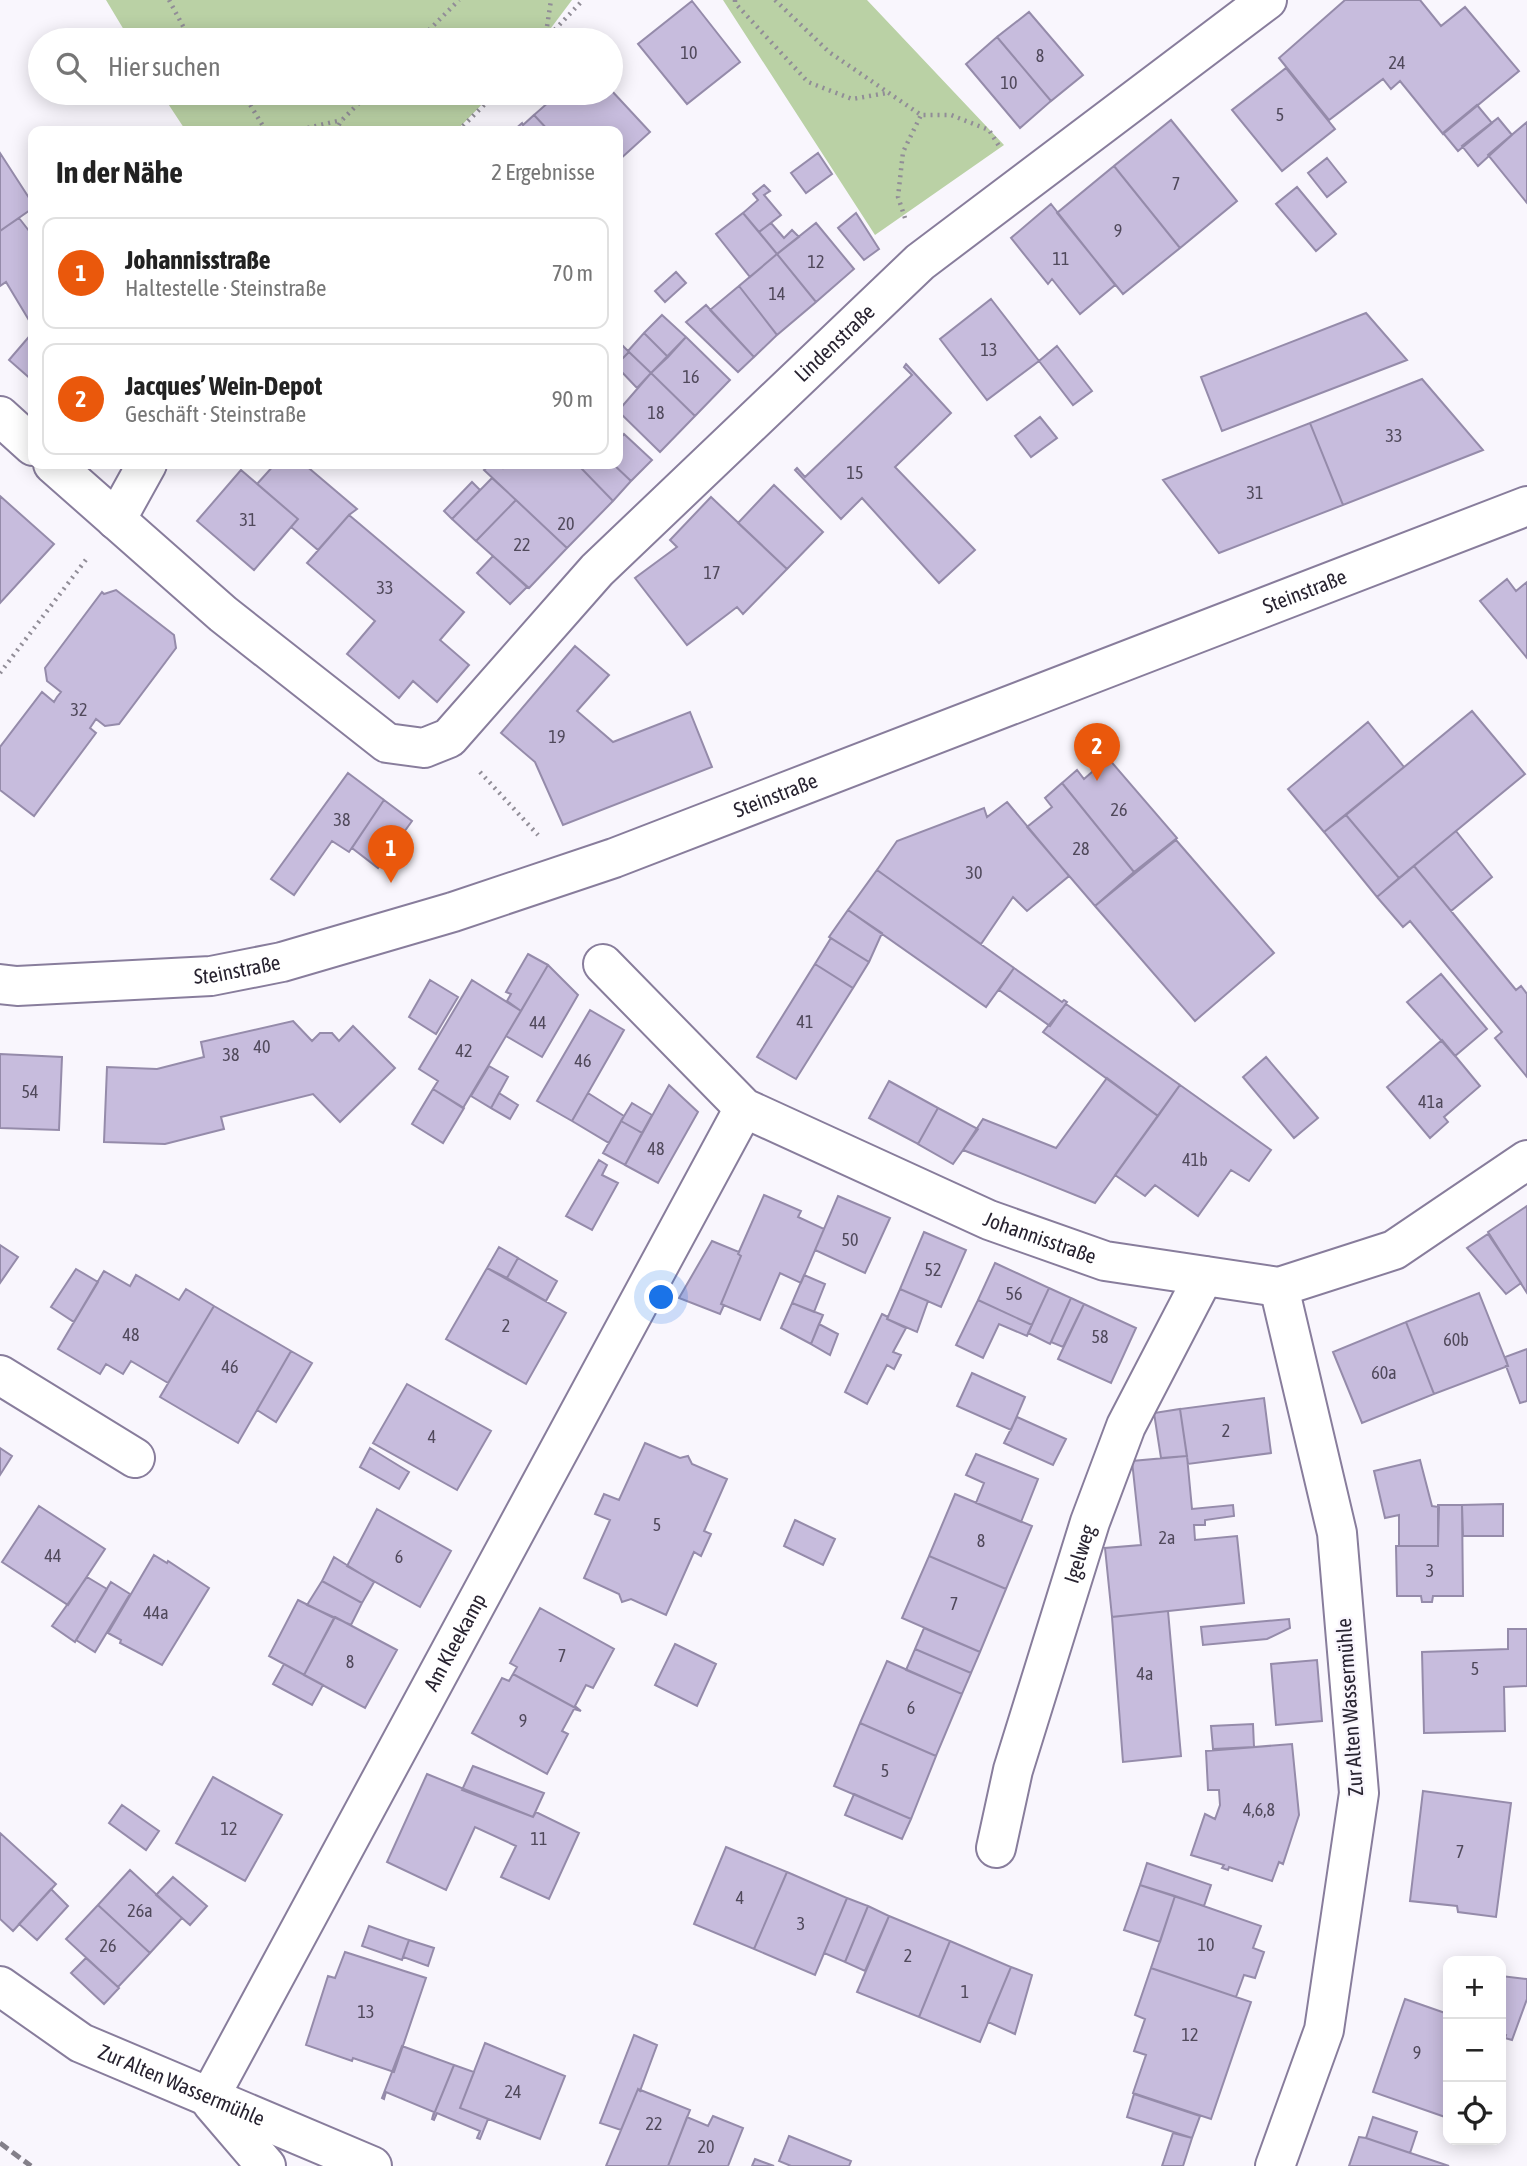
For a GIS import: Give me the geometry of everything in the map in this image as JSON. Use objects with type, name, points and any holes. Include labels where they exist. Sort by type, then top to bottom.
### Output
[{"type":"street","name":"Lindenstraße","points":[[449,737],[597,570],[920,262],[1267,0]]},
{"type":"street","points":[[0,416],[28,441]]},
{"type":"street","points":[[59,469],[223,614],[387,743],[424,748],[449,737]]},
{"type":"street","points":[[116,520],[144,469]]},
{"type":"street","name":"Steinstraße","points":[[0,985],[211,976],[282,962],[453,912],[639,849],[1527,506]]},
{"type":"street","name":"Johannisstraße","points":[[603,964],[744,1108],[989,1220],[1105,1261],[1279,1287],[1394,1250],[1527,1160]]},
{"type":"street","name":"Am Kleekamp","points":[[209,2098],[744,1108]]},
{"type":"street","name":"Igelweg","points":[[996,1848],[1013,1770],[1090,1522],[1126,1426],[1203,1276]]},
{"type":"street","name":"Zur Alten Wassermühle","points":[[1275,2166],[1324,2030],[1359,1793],[1337,1533],[1279,1287]]},
{"type":"street","points":[[0,1375],[135,1458]]},
{"type":"street","name":"Zur Alten Wassermühle","points":[[0,1986],[81,2043],[372,2166]]},
{"type":"street","points":[[209,2098],[266,2166]]},
{"type":"path","points":[[169,0],[184,28]]},
{"type":"path","points":[[431,28],[459,0]]},
{"type":"path","points":[[547,28],[551,0]]},
{"type":"path","points":[[556,28],[583,0]]},
{"type":"path","points":[[735,0],[764,36],[808,82],[852,99],[888,93]]},
{"type":"path","points":[[775,0],[830,52],[921,115],[951,115],[989,130],[1023,183]]},
{"type":"path","points":[[250,105],[263,126]]},
{"type":"path","points":[[338,126],[357,105]]},
{"type":"path","points":[[463,126],[484,105]]},
{"type":"path","points":[[920,262],[898,197],[903,152],[921,115]]},
{"type":"path","points":[[316,126],[342,120]]},
{"type":"path","points":[[0,673],[116,520]]},
{"type":"path","points":[[449,737],[545,842]]},
{"type":"green space","points":[[106,0],[572,0],[551,28],[123,28]]},
{"type":"green space","points":[[723,0],[867,0],[1004,145],[875,235]]},
{"type":"green space","points":[[169,105],[481,105],[461,126],[183,126]]},
{"type":"building","points":[[1345,0],[1420,0],[1441,26],[1465,7],[1519,71],[1443,134],[1400,81],[1391,89],[1383,79],[1329,120],[1279,58]]},
{"type":"building","points":[[692,1],[740,62],[687,104],[638,44]]},
{"type":"building","points":[[1029,12],[1083,75],[1051,101],[997,37]]},
{"type":"building","points":[[997,37],[1051,101],[1020,128],[966,64]]},
{"type":"building","points":[[1286,68],[1335,129],[1282,171],[1232,110]]},
{"type":"building","points":[[623,103],[650,132],[623,156],[623,126],[544,126],[534,115],[545,105]]},
{"type":"building","points":[[1477,105],[1492,123],[1458,151],[1443,133]]},
{"type":"building","points":[[534,115],[544,126],[519,126],[522,123],[523,125]]},
{"type":"building","points":[[1498,118],[1512,135],[1478,166],[1462,146]]},
{"type":"building","points":[[1171,120],[1237,201],[1180,248],[1114,166]]},
{"type":"building","points":[[1527,122],[1527,203],[1488,155]]},
{"type":"building","points":[[0,153],[28,196],[28,211],[0,231]]},
{"type":"building","points":[[818,153],[832,174],[806,193],[791,173]]},
{"type":"building","points":[[1327,158],[1346,182],[1327,197],[1308,173]]},
{"type":"building","points":[[1114,166],[1180,248],[1123,294],[1057,213]]},
{"type":"building","points":[[764,185],[770,191],[764,195],[781,215],[759,232],[743,213],[758,200],[753,194]]},
{"type":"building","points":[[1297,187],[1336,234],[1316,251],[1276,204]]},
{"type":"building","points":[[1051,204],[1115,285],[1080,314],[1052,279],[1048,284],[1011,238]]},
{"type":"building","points":[[743,213],[777,254],[750,277],[716,234]]},
{"type":"building","points":[[856,213],[879,249],[864,260],[838,228]]},
{"type":"building","points":[[19,218],[28,230],[28,319],[6,282],[0,286],[0,231]]},
{"type":"building","points":[[771,223],[784,238],[792,230],[799,237],[777,254],[759,232]]},
{"type":"building","points":[[816,223],[854,269],[816,302],[777,254]]},
{"type":"building","points":[[777,254],[816,302],[777,335],[739,286]]},
{"type":"building","points":[[676,272],[686,283],[665,302],[655,291]]},
{"type":"building","points":[[739,286],[777,335],[754,357],[710,310]]},
{"type":"building","points":[[991,299],[1039,361],[987,400],[940,339]]},
{"type":"building","points":[[706,305],[754,357],[738,372],[686,322]]},
{"type":"building","points":[[1366,313],[1407,360],[1222,431],[1201,377]]},
{"type":"building","points":[[662,315],[686,337],[668,357],[644,333]]},
{"type":"building","points":[[644,333],[668,357],[651,373],[628,351]]},
{"type":"building","points":[[686,337],[730,380],[695,416],[651,373]]},
{"type":"building","points":[[28,338],[28,377],[9,360]]},
{"type":"building","points":[[623,346],[629,352],[623,358]]},
{"type":"building","points":[[1057,346],[1092,391],[1073,405],[1039,361]]},
{"type":"building","points":[[629,352],[651,373],[637,388],[623,373],[623,358]]},
{"type":"building","points":[[906,364],[951,413],[895,467],[975,550],[939,583],[862,498],[841,519],[795,470],[797,468],[805,477],[912,375],[904,367]]},
{"type":"building","points":[[651,373],[695,416],[660,452],[623,416],[623,405]]},
{"type":"building","points":[[1422,379],[1483,450],[1343,505],[1310,423]]},
{"type":"building","points":[[1040,417],[1057,438],[1031,457],[1015,436]]},
{"type":"building","points":[[1310,423],[1343,505],[1219,553],[1163,480]]},
{"type":"building","points":[[623,435],[652,460],[631,481],[618,469],[623,469]]},
{"type":"building","points":[[270,469],[310,469],[357,509],[318,550],[291,527],[298,519],[257,484]]},
{"type":"building","points":[[582,469],[613,501],[567,548],[484,470]]},
{"type":"building","points":[[582,469],[618,469],[631,481],[613,501]]},
{"type":"building","points":[[241,470],[298,519],[254,570],[197,521]]},
{"type":"building","points":[[492,478],[516,500],[476,541],[452,519]]},
{"type":"building","points":[[472,482],[480,490],[452,519],[444,511]]},
{"type":"building","points":[[774,485],[823,532],[787,569],[738,523]]},
{"type":"building","points":[[0,496],[54,544],[0,603]]},
{"type":"building","points":[[711,497],[787,569],[743,614],[737,607],[687,645],[635,578],[677,547],[670,540]]},
{"type":"building","points":[[516,500],[567,548],[529,588],[476,541]]},
{"type":"building","points":[[349,515],[464,612],[440,640],[469,665],[437,702],[413,681],[399,698],[347,654],[375,621],[307,563]]},
{"type":"building","points":[[493,556],[527,587],[510,604],[477,573]]},
{"type":"building","points":[[1507,579],[1516,591],[1527,582],[1527,658],[1480,601]]},
{"type":"building","points":[[116,590],[174,635],[176,648],[119,724],[105,726],[96,719],[90,728],[96,733],[34,816],[0,790],[0,747],[42,692],[54,702],[61,692],[47,681],[45,668],[102,592],[104,594]]},
{"type":"building","points":[[575,646],[609,675],[577,711],[613,742],[690,712],[712,767],[563,825],[535,762],[501,733]]},
{"type":"building","points":[[1472,711],[1525,774],[1399,878],[1346,815]]},
{"type":"building","points":[[1368,722],[1404,767],[1324,832],[1288,789]]},
{"type":"building","points":[[1108,758],[1177,838],[1134,872],[1062,783],[1077,770],[1084,779]]},
{"type":"building","points":[[348,773],[384,800],[349,852],[332,841],[294,895],[271,879]]},
{"type":"building","points":[[1062,783],[1134,872],[1095,906],[1027,827],[1052,807],[1045,798]]},
{"type":"building","points":[[384,800],[412,821],[378,868],[352,848]]},
{"type":"building","points":[[1007,802],[1069,876],[1027,911],[1013,897],[981,944],[877,870],[897,841],[984,808],[987,817]]},
{"type":"building","points":[[1346,815],[1399,878],[1377,897],[1324,832]]},
{"type":"building","points":[[1456,831],[1492,877],[1451,911],[1414,866]]},
{"type":"building","points":[[1176,840],[1274,953],[1195,1021],[1095,906]]},
{"type":"building","points":[[1414,866],[1516,990],[1521,986],[1527,994],[1527,1077],[1495,1038],[1502,1032],[1410,921],[1403,927],[1377,897]]},
{"type":"building","points":[[877,870],[1014,968],[986,1007],[848,910]]},
{"type":"building","points":[[848,910],[882,933],[869,962],[829,937]]},
{"type":"building","points":[[831,938],[869,962],[853,988],[815,964]]},
{"type":"building","points":[[528,954],[548,965],[521,1011],[507,1001],[511,994],[506,992]]},
{"type":"building","points":[[815,964],[853,988],[796,1079],[757,1057]]},
{"type":"building","points":[[548,965],[578,995],[542,1057],[506,1036]]},
{"type":"building","points":[[1014,968],[1062,1002],[1067,1002],[1050,1026],[999,990]]},
{"type":"building","points":[[1441,974],[1487,1029],[1455,1056],[1407,1002]]},
{"type":"building","points":[[430,980],[458,997],[436,1034],[409,1017]]},
{"type":"building","points":[[472,980],[521,1011],[463,1108],[433,1089],[438,1081],[419,1069]]},
{"type":"building","points":[[1066,1004],[1180,1085],[1158,1116],[1043,1032]]},
{"type":"building","points":[[590,1010],[624,1030],[572,1121],[537,1101]]},
{"type":"building","points":[[293,1021],[312,1041],[320,1033],[332,1033],[339,1041],[353,1026],[395,1068],[340,1122],[313,1094],[221,1117],[224,1129],[165,1144],[104,1142],[107,1067],[157,1069],[204,1057],[201,1042]]},
{"type":"building","points":[[1442,1040],[1480,1086],[1444,1117],[1448,1122],[1430,1138],[1387,1087]]},
{"type":"building","points":[[0,1054],[62,1057],[59,1130],[0,1128]]},
{"type":"building","points":[[1266,1057],[1318,1118],[1294,1138],[1243,1077]]},
{"type":"building","points":[[489,1066],[508,1077],[491,1108],[471,1096]]},
{"type":"building","points":[[1107,1078],[1158,1116],[1095,1203],[963,1150],[983,1119],[1056,1148]]},
{"type":"building","points":[[889,1081],[938,1108],[918,1144],[869,1118]]},
{"type":"building","points":[[669,1085],[698,1112],[658,1183],[625,1165]]},
{"type":"building","points":[[1180,1085],[1271,1150],[1249,1181],[1231,1170],[1198,1216],[1155,1185],[1145,1196],[1115,1175]]},
{"type":"building","points":[[433,1089],[464,1108],[443,1143],[412,1124]]},
{"type":"building","points":[[499,1093],[518,1105],[510,1119],[491,1108]]},
{"type":"building","points":[[588,1093],[624,1116],[609,1143],[572,1121]]},
{"type":"building","points":[[632,1103],[652,1115],[642,1133],[621,1121]]},
{"type":"building","points":[[938,1108],[978,1129],[953,1164],[918,1144]]},
{"type":"building","points":[[621,1121],[642,1133],[625,1165],[603,1153]]},
{"type":"building","points":[[599,1160],[607,1165],[602,1175],[618,1183],[592,1230],[566,1216]]},
{"type":"building","points":[[764,1195],[801,1211],[798,1217],[824,1229],[801,1283],[780,1273],[760,1320],[721,1304],[741,1256],[738,1254]]},
{"type":"building","points":[[838,1196],[890,1218],[865,1273],[815,1250]]},
{"type":"building","points":[[1527,1206],[1527,1293],[1488,1232]]},
{"type":"building","points":[[924,1232],[966,1250],[941,1307],[900,1289]]},
{"type":"building","points":[[1488,1234],[1521,1283],[1506,1294],[1467,1248]]},
{"type":"building","points":[[712,1241],[739,1252],[741,1256],[721,1304],[724,1305],[720,1314],[679,1298]]},
{"type":"building","points":[[0,1245],[18,1257],[0,1283]]},
{"type":"building","points":[[499,1247],[518,1258],[507,1278],[487,1268]]},
{"type":"building","points":[[518,1258],[557,1281],[546,1301],[507,1278]]},
{"type":"building","points":[[995,1263],[1049,1288],[1032,1325],[978,1300]]},
{"type":"building","points":[[487,1268],[566,1313],[526,1384],[446,1339]]},
{"type":"building","points":[[76,1269],[98,1282],[74,1322],[51,1307]]},
{"type":"building","points":[[104,1271],[130,1286],[136,1275],[179,1300],[186,1289],[214,1306],[168,1383],[131,1361],[123,1374],[106,1364],[100,1374],[58,1349]]},
{"type":"building","points":[[804,1275],[825,1284],[814,1312],[792,1303]]},
{"type":"building","points":[[1049,1288],[1071,1298],[1050,1344],[1028,1333]]},
{"type":"building","points":[[900,1289],[928,1301],[917,1332],[887,1319]]},
{"type":"building","points":[[1479,1293],[1508,1366],[1434,1394],[1406,1322]]},
{"type":"building","points":[[1071,1298],[1084,1304],[1063,1347],[1051,1342]]},
{"type":"building","points":[[978,1300],[1032,1325],[1027,1336],[999,1324],[983,1358],[956,1345]]},
{"type":"building","points":[[792,1303],[823,1315],[811,1344],[781,1328]]},
{"type":"building","points":[[1084,1304],[1136,1328],[1111,1383],[1058,1359]]},
{"type":"building","points":[[214,1306],[291,1351],[238,1443],[160,1397]]},
{"type":"building","points":[[882,1314],[906,1328],[893,1352],[901,1355],[894,1369],[887,1365],[867,1404],[845,1392]]},
{"type":"building","points":[[1406,1322],[1434,1394],[1362,1423],[1333,1352]]},
{"type":"building","points":[[819,1324],[838,1334],[830,1355],[811,1344]]},
{"type":"building","points":[[1527,1349],[1527,1401],[1520,1403],[1505,1357]]},
{"type":"building","points":[[291,1351],[312,1363],[276,1422],[257,1410]]},
{"type":"building","points":[[972,1373],[1025,1397],[1011,1430],[957,1406]]},
{"type":"building","points":[[407,1384],[491,1431],[457,1490],[373,1443]]},
{"type":"building","points":[[1264,1398],[1271,1453],[1188,1464],[1180,1409]]},
{"type":"building","points":[[1180,1409],[1187,1456],[1161,1458],[1154,1413]]},
{"type":"building","points":[[1017,1417],[1066,1439],[1053,1465],[1004,1443]]},
{"type":"building","points":[[645,1443],[680,1458],[688,1456],[692,1464],[727,1479],[704,1531],[711,1534],[701,1556],[694,1552],[666,1615],[631,1599],[622,1602],[619,1594],[584,1578],[610,1520],[595,1514],[604,1494],[619,1500]]},
{"type":"building","points":[[0,1448],[12,1456],[0,1475]]},
{"type":"building","points":[[370,1448],[409,1472],[399,1489],[360,1467]]},
{"type":"building","points":[[976,1454],[1038,1479],[1021,1522],[976,1503],[984,1483],[966,1475]]},
{"type":"building","points":[[1187,1456],[1192,1509],[1233,1505],[1234,1516],[1205,1520],[1205,1525],[1194,1525],[1195,1540],[1237,1536],[1244,1603],[1112,1617],[1105,1548],[1141,1545],[1132,1461]]},
{"type":"building","points":[[1420,1460],[1432,1506],[1439,1507],[1438,1546],[1399,1546],[1399,1515],[1385,1518],[1374,1471]]},
{"type":"building","points":[[955,1494],[1032,1526],[1006,1589],[929,1556]]},
{"type":"building","points":[[1503,1504],[1503,1536],[1463,1536],[1462,1505]]},
{"type":"building","points":[[1438,1505],[1462,1505],[1463,1596],[1433,1596],[1432,1602],[1422,1602],[1421,1596],[1397,1596],[1396,1546],[1438,1546]]},
{"type":"building","points":[[39,1506],[105,1549],[68,1605],[2,1562]]},
{"type":"building","points":[[377,1509],[451,1551],[420,1607],[347,1566]]},
{"type":"building","points":[[795,1520],[835,1539],[823,1565],[784,1546]]},
{"type":"building","points":[[154,1555],[209,1588],[162,1665],[120,1643],[121,1640],[108,1633]]},
{"type":"building","points":[[929,1556],[1006,1589],[980,1652],[902,1618]]},
{"type":"building","points":[[334,1557],[374,1582],[362,1603],[322,1581]]},
{"type":"building","points":[[87,1577],[107,1589],[75,1642],[52,1626]]},
{"type":"building","points":[[322,1581],[362,1603],[351,1625],[307,1605]]},
{"type":"building","points":[[111,1582],[130,1594],[95,1652],[76,1640]]},
{"type":"building","points":[[298,1600],[334,1618],[304,1675],[269,1656]]},
{"type":"building","points":[[540,1608],[614,1649],[593,1688],[586,1685],[575,1706],[581,1711],[513,1674],[517,1667],[510,1663]]},
{"type":"building","points":[[1168,1611],[1181,1756],[1123,1762],[1112,1617]]},
{"type":"building","points":[[335,1617],[397,1650],[365,1708],[304,1675]]},
{"type":"building","points":[[1289,1619],[1290,1628],[1267,1639],[1203,1645],[1201,1627]]},
{"type":"building","points":[[924,1628],[980,1652],[971,1673],[915,1649]]},
{"type":"building","points":[[1508,1629],[1527,1629],[1527,1686],[1504,1687],[1505,1731],[1424,1733],[1422,1652],[1508,1649]]},
{"type":"building","points":[[675,1644],[716,1664],[697,1706],[655,1685]]},
{"type":"building","points":[[915,1649],[971,1673],[962,1694],[906,1670]]},
{"type":"building","points":[[1317,1660],[1322,1721],[1276,1725],[1271,1664]]},
{"type":"building","points":[[887,1661],[962,1694],[936,1756],[860,1723]]},
{"type":"building","points":[[284,1664],[323,1685],[312,1705],[273,1684]]},
{"type":"building","points":[[513,1674],[581,1711],[574,1709],[562,1731],[568,1734],[547,1774],[472,1733],[502,1678],[509,1681]]},
{"type":"building","points":[[860,1723],[936,1756],[911,1819],[834,1786]]},
{"type":"building","points":[[1253,1724],[1254,1747],[1213,1749],[1211,1726]]},
{"type":"building","points":[[1292,1744],[1299,1815],[1283,1864],[1279,1862],[1272,1881],[1229,1867],[1228,1870],[1222,1868],[1224,1865],[1191,1855],[1205,1814],[1215,1819],[1220,1805],[1219,1790],[1208,1790],[1206,1751]]},
{"type":"building","points":[[473,1766],[544,1793],[533,1817],[462,1790]]},
{"type":"building","points":[[427,1774],[533,1817],[536,1812],[579,1833],[549,1899],[501,1877],[516,1846],[475,1827],[446,1890],[387,1862]]},
{"type":"building","points":[[213,1777],[282,1815],[245,1881],[176,1843]]},
{"type":"building","points":[[1423,1791],[1511,1803],[1496,1917],[1458,1912],[1457,1906],[1410,1901]]},
{"type":"building","points":[[854,1794],[911,1819],[902,1839],[845,1815]]},
{"type":"building","points":[[122,1805],[159,1831],[146,1850],[109,1823]]},
{"type":"building","points":[[0,1833],[56,1884],[13,1931],[0,1919]]},
{"type":"building","points":[[726,1847],[787,1872],[754,1949],[694,1924]]},
{"type":"building","points":[[1147,1863],[1211,1885],[1204,1906],[1140,1885]]},
{"type":"building","points":[[130,1870],[182,1918],[150,1953],[98,1905]]},
{"type":"building","points":[[787,1872],[847,1898],[815,1975],[754,1949]]},
{"type":"building","points":[[173,1877],[207,1906],[190,1925],[156,1895]]},
{"type":"building","points":[[1140,1885],[1175,1896],[1160,1942],[1124,1930]]},
{"type":"building","points":[[51,1889],[68,1906],[37,1940],[19,1924]]},
{"type":"building","points":[[1175,1896],[1261,1926],[1253,1948],[1264,1952],[1255,1978],[1244,1975],[1236,1997],[1151,1968]]},
{"type":"building","points":[[847,1898],[868,1906],[845,1962],[824,1953]]},
{"type":"building","points":[[98,1905],[150,1953],[118,1987],[66,1939]]},
{"type":"building","points":[[868,1906],[889,1916],[865,1971],[845,1962]]},
{"type":"building","points":[[889,1916],[950,1941],[919,2017],[857,1992]]},
{"type":"building","points":[[369,1926],[409,1940],[402,1960],[362,1946]]},
{"type":"building","points":[[409,1940],[434,1948],[428,1966],[403,1957]]},
{"type":"building","points":[[950,1941],[1011,1967],[980,2042],[919,2017]]},
{"type":"building","points":[[345,1952],[426,1978],[394,2072],[306,2045],[328,1976],[335,1978]]},
{"type":"building","points":[[86,1958],[119,1988],[104,2004],[71,1973]]},
{"type":"building","points":[[1011,1967],[1032,1975],[1015,2034],[988,2022]]},
{"type":"building","points":[[1151,1968],[1251,2002],[1211,2119],[1133,2093],[1146,2055],[1134,2051],[1145,2019],[1135,2015]]},
{"type":"building","points":[[1506,1977],[1527,1979],[1527,1999],[1512,2040],[1506,2038]]},
{"type":"building","points":[[1405,1999],[1443,2012],[1443,2116],[1373,2092]]},
{"type":"building","points":[[634,2035],[657,2045],[640,2091],[638,2089],[621,2130],[600,2123]]},
{"type":"building","points":[[485,2043],[565,2076],[540,2139],[460,2108]]},
{"type":"building","points":[[402,2046],[454,2065],[432,2119],[434,2112],[386,2092],[384,2099],[382,2098]]},
{"type":"building","points":[[454,2065],[474,2072],[460,2108],[488,2119],[480,2139],[477,2138],[480,2131],[437,2113],[434,2120],[432,2119]]},
{"type":"building","points":[[638,2089],[690,2110],[668,2166],[606,2166]]},
{"type":"building","points":[[1134,2094],[1200,2116],[1192,2138],[1127,2117]]},
{"type":"building","points":[[713,2116],[743,2128],[728,2166],[668,2166],[687,2117],[708,2126]]},
{"type":"building","points":[[1373,2117],[1417,2132],[1410,2153],[1366,2138]]},
{"type":"building","points":[[1173,2133],[1192,2138],[1183,2166],[1162,2166]]},
{"type":"building","points":[[789,2136],[851,2161],[849,2166],[791,2166],[779,2161]]},
{"type":"building","points":[[1359,2137],[1366,2138],[1449,2166],[1349,2166]]},
{"type":"building","points":[[755,2159],[774,2166],[752,2166]]},
{"type":"railway","points":[[0,2143],[31,2166]]},
{"type":"place","name":"Jacques’ Wein-Depot","points":[[1097,781]]},
{"type":"place","name":"Johannisstraße","points":[[391,883]]}]
